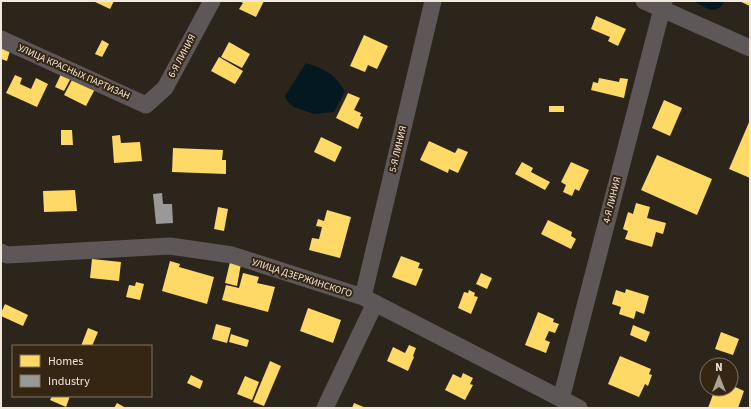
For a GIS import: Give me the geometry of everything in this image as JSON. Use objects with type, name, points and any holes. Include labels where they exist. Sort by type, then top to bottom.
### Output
[{"type":"street","name":"6-Я ЛИНИЯ","points":[[146,105],[165,88],[212,1]]},
{"type":"street","name":"5-Я ЛИНИЯ","points":[[325,408],[369,300],[433,1]]},
{"type":"street","points":[[644,1],[662,5],[750,48]]},
{"type":"street","name":"4-Я ЛИНИЯ","points":[[561,399],[662,5]]},
{"type":"street","name":"УЛИЦА КРАСНЫХ ПАРТИЗАН","points":[[1,39],[146,105]]},
{"type":"street","name":"УЛИЦА ДЗЕРЖИНСКОГО","points":[[1,252],[7,254],[170,246],[232,255],[369,300],[579,408]]},
{"type":"water","points":[[693,1],[725,1],[722,6],[714,10],[706,8]]},
{"type":"water","points":[[306,63],[329,73],[337,80],[345,91],[334,112],[314,114],[294,107],[288,102],[285,96]]},
{"type":"building: Homes","points":[[93,1],[114,1],[110,9]]},
{"type":"building: Homes","points":[[239,1],[264,1],[256,17],[239,9],[243,3]]},
{"type":"building: Homes","points":[[739,1],[750,1],[750,6]]},
{"type":"building: Homes","points":[[596,16],[626,29],[618,46],[608,41],[610,37],[591,29]]},
{"type":"building: Homes","points":[[364,35],[388,46],[377,69],[368,65],[365,72],[350,66]]},
{"type":"building: Homes","points":[[102,40],[109,44],[102,57],[95,54]]},
{"type":"building: Homes","points":[[229,42],[250,54],[242,68],[221,57]]},
{"type":"building: Homes","points":[[3,45],[11,47],[7,61],[1,59]]},
{"type":"building: Homes","points":[[219,57],[243,71],[235,84],[211,71]]},
{"type":"building: Homes","points":[[62,72],[72,76],[64,91],[55,87]]},
{"type":"building: Homes","points":[[15,75],[22,78],[20,84],[31,89],[36,78],[48,84],[37,107],[6,93]]},
{"type":"building: Homes","points":[[73,78],[95,89],[86,106],[64,95]]},
{"type":"building: Homes","points":[[599,78],[619,82],[620,78],[628,79],[624,98],[591,90],[593,82],[598,83]]},
{"type":"building: Homes","points":[[348,93],[360,98],[354,110],[361,113],[360,116],[363,117],[358,129],[336,118]]},
{"type":"building: Homes","points":[[664,100],[682,108],[670,136],[652,128]]},
{"type":"building: Homes","points":[[549,106],[564,106],[564,112],[549,112]]},
{"type":"building: Homes","points":[[750,120],[750,178],[729,169]]},
{"type":"building: Homes","points":[[61,130],[72,130],[73,145],[61,145]]},
{"type":"building: Homes","points":[[120,135],[121,143],[140,142],[142,161],[114,163],[112,136]]},
{"type":"building: Homes","points":[[321,137],[342,147],[335,162],[314,152]]},
{"type":"building: Homes","points":[[429,141],[455,153],[458,148],[468,152],[458,173],[449,169],[448,173],[420,160]]},
{"type":"building: Homes","points":[[173,148],[223,150],[222,160],[226,160],[226,174],[172,172]]},
{"type":"building: Homes","points":[[657,155],[712,179],[697,215],[641,190]]},
{"type":"building: Homes","points":[[522,162],[533,168],[531,172],[550,182],[545,190],[515,174]]},
{"type":"building: Homes","points":[[571,162],[589,170],[579,191],[575,189],[572,196],[563,192],[566,185],[561,182]]},
{"type":"building: Homes","points":[[75,190],[77,211],[44,212],[43,191]]},
{"type":"building: Homes","points":[[636,203],[650,207],[647,218],[666,223],[663,234],[656,232],[652,247],[625,239],[628,231],[623,229],[628,212],[633,214]]},
{"type":"building: Homes","points":[[218,207],[228,209],[224,231],[214,229]]},
{"type":"building: Homes","points":[[327,210],[351,217],[340,258],[309,250],[312,238],[319,239],[322,227],[316,226],[318,219],[324,221]]},
{"type":"building: Homes","points":[[548,220],[572,232],[571,236],[576,239],[571,249],[541,234]]},
{"type":"building: Homes","points":[[401,256],[420,263],[418,268],[423,269],[416,286],[392,277]]},
{"type":"building: Homes","points":[[92,259],[121,262],[119,281],[90,278]]},
{"type":"building: Homes","points":[[170,261],[180,264],[179,267],[214,277],[207,304],[162,291]]},
{"type":"building: Homes","points":[[230,262],[241,264],[237,286],[225,283]]},
{"type":"building: Homes","points":[[243,273],[259,277],[257,283],[275,287],[268,312],[222,300],[226,285],[239,288]]},
{"type":"building: Homes","points":[[481,273],[492,278],[487,289],[476,284]]},
{"type":"building: Homes","points":[[136,282],[144,284],[140,300],[126,297],[129,285],[135,286]]},
{"type":"building: Homes","points":[[626,289],[649,296],[644,314],[636,311],[634,319],[619,314],[621,307],[612,304],[616,290],[625,293]]},
{"type":"building: Homes","points":[[469,290],[475,293],[474,296],[478,297],[471,314],[458,308],[464,292],[468,293]]},
{"type":"building: Homes","points":[[5,304],[28,315],[23,326],[1,316]]},
{"type":"building: Homes","points":[[308,308],[341,320],[333,343],[300,331]]},
{"type":"building: Homes","points":[[538,312],[554,319],[553,322],[559,324],[555,333],[549,331],[545,340],[550,342],[546,353],[525,345]]},
{"type":"building: Homes","points":[[216,324],[231,328],[227,343],[212,339]]},
{"type":"building: Homes","points":[[633,325],[650,332],[646,342],[630,335]]},
{"type":"building: Homes","points":[[88,328],[98,332],[92,345],[81,345]]},
{"type":"building: Homes","points":[[721,332],[739,339],[733,355],[715,349]]},
{"type":"building: Homes","points":[[231,334],[249,340],[247,347],[229,342]]},
{"type":"building: Homes","points":[[409,345],[416,348],[408,371],[387,361],[393,347],[405,353]]},
{"type":"building: Homes","points":[[620,356],[651,369],[649,374],[652,375],[648,386],[645,384],[639,397],[608,384]]},
{"type":"building: Homes","points":[[270,361],[281,366],[264,406],[253,402]]},
{"type":"building: Homes","points":[[463,373],[473,378],[470,384],[473,385],[465,400],[445,390],[453,374],[461,378]]},
{"type":"building: Homes","points":[[191,375],[203,381],[200,389],[187,383]]},
{"type":"building: Homes","points":[[245,376],[259,382],[252,400],[237,394]]},
{"type":"building: Homes","points":[[739,389],[744,391],[738,408],[708,408],[712,397],[739,397]]},
{"type":"building: Homes","points":[[52,397],[70,397],[66,407],[50,400]]},
{"type":"building: Homes","points":[[117,403],[126,408],[114,408]]},
{"type":"building: Homes","points":[[354,403],[366,408],[352,408]]},
{"type":"building: Industry","points":[[162,193],[163,204],[172,204],[173,223],[156,224],[153,194]]}]
